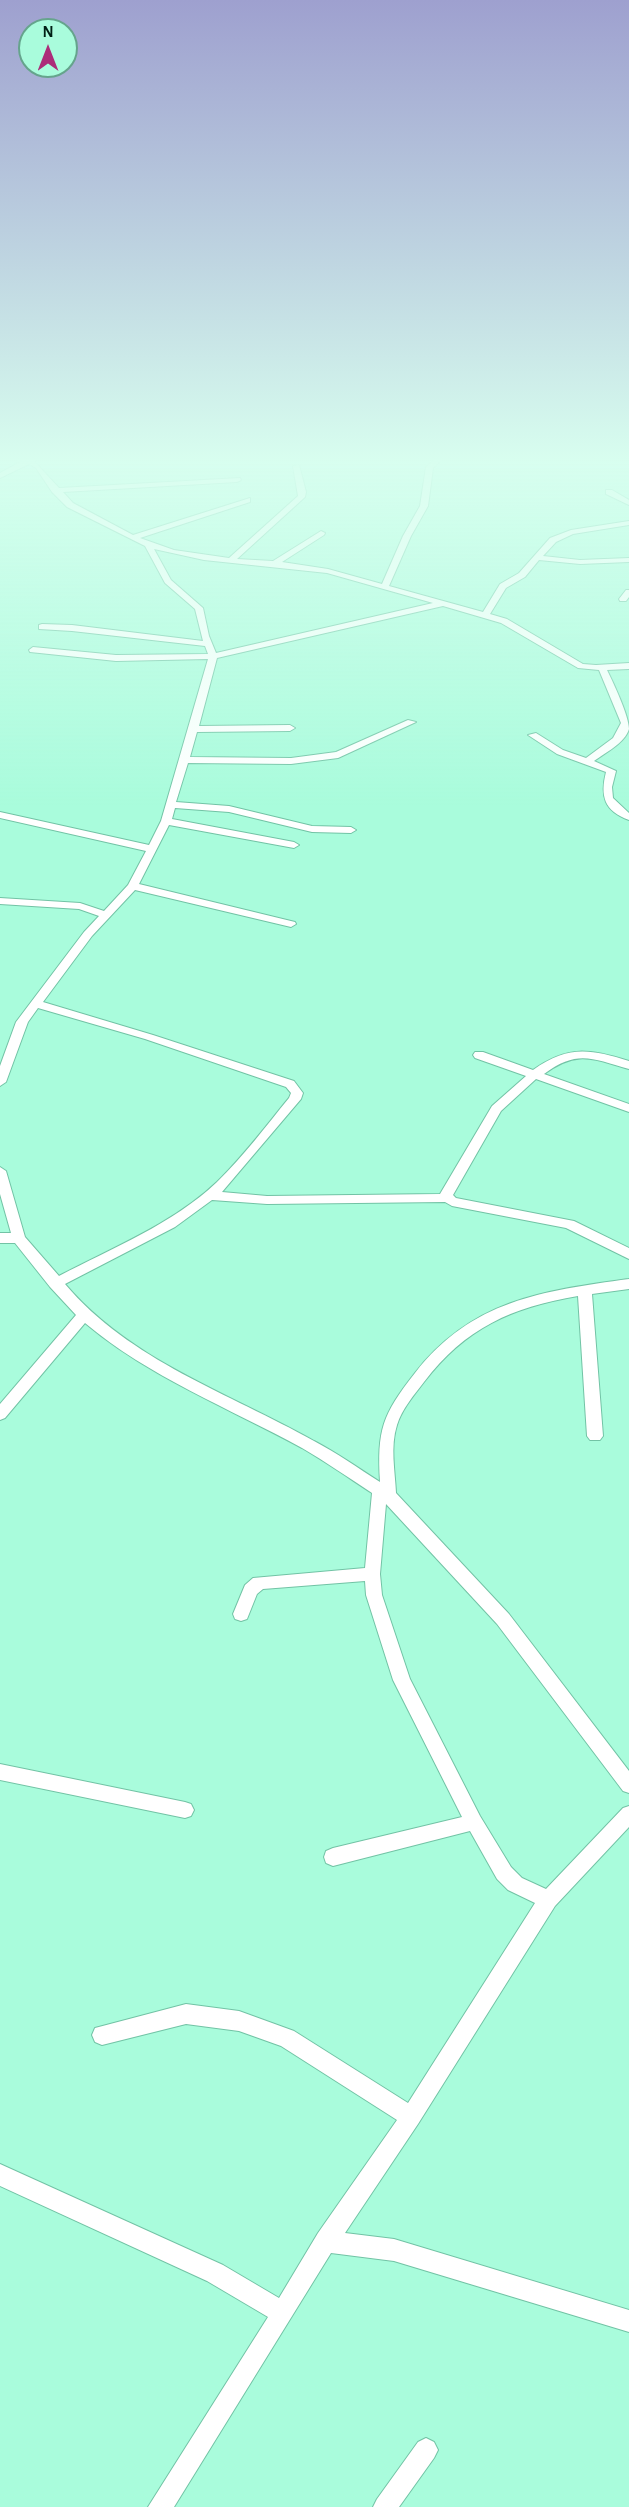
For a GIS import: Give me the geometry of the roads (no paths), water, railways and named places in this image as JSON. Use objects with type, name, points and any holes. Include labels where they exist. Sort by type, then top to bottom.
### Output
[{"type":"street","points":[[0,1082],[22,1022],[88,934],[133,886],[166,821],[212,669],[213,656],[199,608],[168,581],[164,573]]},
{"type":"street","points":[[336,573],[504,621],[572,662],[587,667],[629,666]]},
{"type":"street","points":[[385,586],[392,573]]},
{"type":"street","points":[[485,615],[504,586],[524,573]]},
{"type":"street","points":[[623,599],[629,592]]},
{"type":"street","points":[[33,650],[116,658],[213,656],[446,603]]},
{"type":"street","points":[[42,627],[72,628],[208,644]]},
{"type":"street","points":[[588,761],[615,741],[625,730],[626,723],[602,668]]},
{"type":"street","points":[[184,760],[291,761],[339,755],[411,722]]},
{"type":"street","points":[[193,729],[290,728]]},
{"type":"street","points":[[533,735],[560,752],[611,771],[605,787],[607,795],[614,807],[629,817]]},
{"type":"street","points":[[171,805],[229,809],[245,818],[312,829],[351,830]]},
{"type":"street","points":[[0,814],[151,849]]},
{"type":"street","points":[[166,821],[294,845]]},
{"type":"street","points":[[133,886],[291,924]]},
{"type":"street","points":[[0,901],[80,906],[106,915]]},
{"type":"street","points":[[37,1004],[209,1056],[290,1084],[296,1088],[297,1093],[296,1099],[222,1185],[209,1196],[170,1224],[55,1284]]},
{"type":"street","points":[[479,1055],[629,1108]]},
{"type":"street","points":[[629,1065],[598,1055],[570,1055],[555,1060],[534,1075],[496,1109],[446,1195],[452,1202],[570,1224],[629,1254]]},
{"type":"street","points":[[0,1171],[19,1238],[55,1284],[84,1315],[110,1336],[203,1392],[309,1445],[384,1492],[503,1619],[629,1785]]},
{"type":"street","points":[[209,1196],[267,1200],[448,1198]]},
{"type":"street","points":[[0,1238],[19,1238]]},
{"type":"street","points":[[548,1900],[515,1884],[504,1873],[474,1822],[402,1680],[374,1595],[372,1574],[384,1492],[386,1442],[392,1418],[421,1374],[445,1346],[487,1317],[562,1294],[629,1284]]},
{"type":"street","points":[[585,1291],[595,1436]]},
{"type":"street","points":[[0,1414],[84,1315]]},
{"type":"street","points":[[240,1614],[251,1590],[259,1583],[372,1574]]},
{"type":"street","points":[[0,1772],[185,1810]]},
{"type":"street","points":[[160,2507],[326,2241],[411,2116],[548,1900],[628,1817]]},
{"type":"street","points":[[333,1857],[474,1822]]},
{"type":"street","points":[[102,2035],[186,2014],[239,2020],[287,2038],[411,2116]]},
{"type":"street","points":[[0,2175],[215,2273],[283,2313]]},
{"type":"street","points":[[326,2241],[394,2250],[629,2321]]},
{"type":"street","points":[[385,2507],[426,2450]]}]
